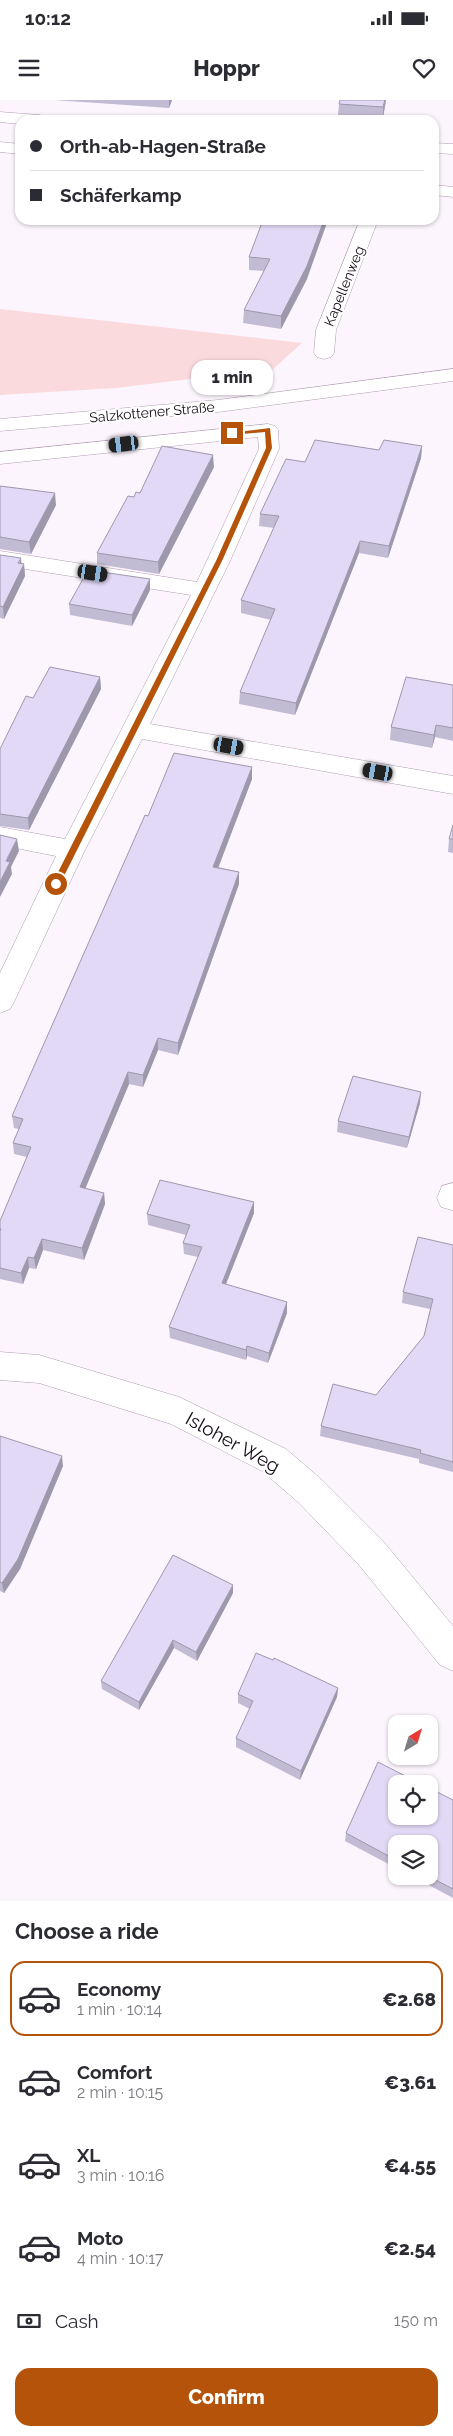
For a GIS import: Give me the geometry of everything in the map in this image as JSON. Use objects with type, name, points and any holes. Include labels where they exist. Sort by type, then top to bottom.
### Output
[{"type":"street","points":[[0,117],[15,118]]},
{"type":"street","points":[[0,147],[15,148]]},
{"type":"street","points":[[439,148],[453,149]]},
{"type":"street","points":[[439,191],[453,192]]},
{"type":"street","name":"Kapellenweg","points":[[324,353],[326,330],[367,225]]},
{"type":"street","name":"Salzkottener Straße","points":[[0,425],[218,406],[453,375]]},
{"type":"street","points":[[0,458],[268,430],[269,448],[204,590],[135,730],[72,850],[0,1002]]},
{"type":"street","points":[[0,558],[204,590]]},
{"type":"street","points":[[135,730],[453,785]]},
{"type":"street","points":[[0,836],[72,850]]},
{"type":"street","name":"Isloher Weg","points":[[0,1366],[39,1369],[179,1412],[274,1460],[310,1491],[371,1553],[453,1653]]},
{"type":"shaded area","points":[[0,309],[302,343],[273,369],[116,388],[0,395]]},
{"type":"building","points":[[340,100],[385,100],[383,107],[339,104]]},
{"type":"building","points":[[261,225],[322,225],[307,266],[281,316],[244,310],[270,259],[249,257]]},
{"type":"building","points":[[315,440],[379,450],[384,440],[422,446],[389,546],[360,541],[296,703],[240,692],[275,609],[241,600],[279,516],[260,514],[286,459],[305,462]]},
{"type":"building","points":[[162,446],[213,455],[158,562],[97,553],[128,496],[134,497],[136,492],[140,493]]},
{"type":"building","points":[[0,486],[55,493],[29,542],[0,537]]},
{"type":"building","points":[[0,555],[21,558],[18,563],[24,564],[3,607],[0,606]]},
{"type":"building","points":[[88,570],[150,579],[132,615],[69,604]]},
{"type":"building","points":[[50,667],[100,677],[28,818],[0,814],[0,749],[26,696],[33,698]]},
{"type":"building","points":[[406,677],[453,685],[453,728],[436,725],[434,735],[391,727]]},
{"type":"building","points":[[174,753],[252,767],[213,867],[239,872],[178,1043],[158,1038],[143,1075],[128,1072],[80,1187],[104,1193],[82,1248],[42,1239],[34,1258],[28,1257],[21,1273],[0,1268],[0,1221],[31,1147],[13,1143],[23,1119],[12,1116],[145,815],[148,816]]},
{"type":"building","points":[[453,825],[453,839],[449,839]]},
{"type":"building","points":[[0,835],[17,839],[6,861],[10,862],[0,882]]},
{"type":"building","points":[[353,1076],[421,1092],[409,1137],[338,1121]]},
{"type":"building","points":[[160,1180],[254,1202],[222,1283],[287,1302],[269,1353],[247,1346],[246,1350],[169,1327],[202,1247],[183,1243],[190,1225],[147,1214]]},
{"type":"building","points":[[418,1237],[453,1245],[453,1462],[420,1453],[421,1450],[321,1426],[333,1384],[376,1395],[424,1336],[433,1299],[403,1292]]},
{"type":"building","points":[[0,1436],[62,1456],[18,1559],[2,1583],[0,1582]]},
{"type":"building","points":[[173,1555],[233,1585],[196,1652],[173,1640],[139,1702],[101,1681]]},
{"type":"building","points":[[256,1653],[273,1660],[274,1658],[338,1688],[301,1771],[236,1738],[253,1701],[238,1694]]},
{"type":"building","points":[[378,1762],[403,1775],[388,1775],[388,1825],[438,1825],[438,1792],[453,1800],[453,1889],[438,1881],[438,1835],[388,1835],[388,1856],[346,1833]]},
{"type":"route","points":[[56,884],[219,561],[269,448],[268,430],[232,433]]}]
